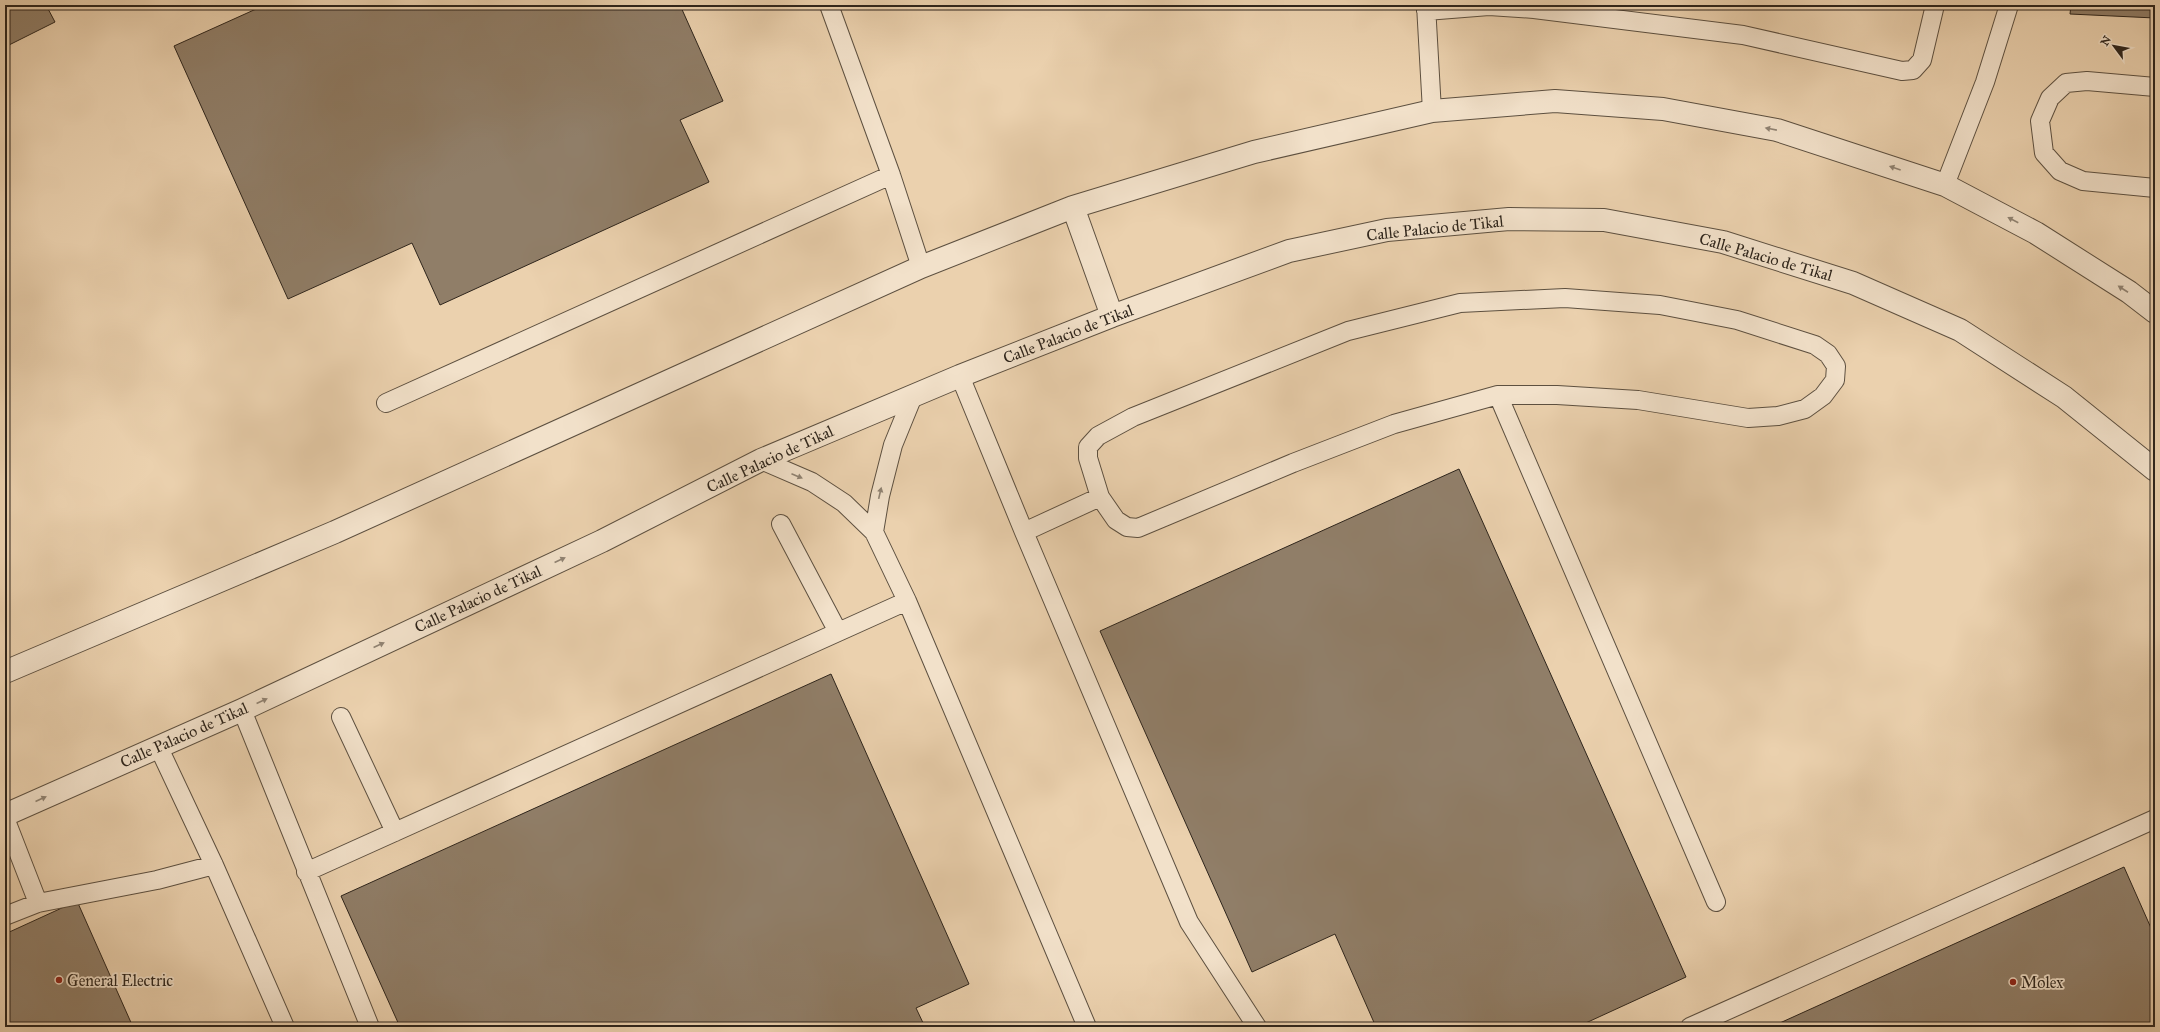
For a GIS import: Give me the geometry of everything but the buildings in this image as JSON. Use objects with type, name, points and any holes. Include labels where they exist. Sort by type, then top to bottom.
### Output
[{"type":"street","points":[[5,672],[335,532],[921,267],[1073,207],[1254,152],[1432,111],[1555,101],[1663,109],[1777,130],[1945,185],[2036,232],[2129,292],[2155,312]]},
{"type":"street","points":[[1073,207],[1112,316]]},
{"type":"street","name":"Calle Palacio de Tikal","points":[[5,816],[158,746],[242,710],[602,541],[761,460],[960,376],[1112,316],[1289,251],[1387,230],[1509,219],[1604,220],[1723,242],[1853,283],[1960,330],[2064,397],[2155,470]]},
{"type":"lane","points":[[829,5],[891,175],[921,267]]},
{"type":"lane","points":[[1432,111],[1426,8],[1489,6],[1534,9],[1743,35],[1902,71],[1913,70],[1922,60],[1934,5]]},
{"type":"lane","points":[[1945,185],[1985,82],[2009,5]]},
{"type":"lane","points":[[2155,87],[2087,81],[2066,83],[2050,98],[2040,120],[2044,153],[2060,171],[2082,180],[2155,188]]},
{"type":"lane","points":[[386,402],[891,175]]},
{"type":"lane","points":[[1565,298],[1660,305],[1737,320],[1815,345],[1828,354],[1836,366],[1835,380],[1823,396],[1805,409],[1778,416],[1748,418],[1638,400],[1557,395],[1498,395],[1394,424],[1293,463],[1138,528],[1127,527],[1116,520],[1100,497],[1088,458],[1088,446],[1098,436],[1133,417],[1348,331],[1460,303],[1565,298]]},
{"type":"lane","points":[[960,376],[1024,532],[1189,922],[1257,1027]]},
{"type":"lane","points":[[1498,395],[1716,902]]},
{"type":"lane","points":[[874,532],[880,496],[893,445],[913,396]]},
{"type":"lane","points":[[761,460],[812,482],[844,504],[874,532],[907,601],[1087,1027]]},
{"type":"lane","points":[[1024,532],[1100,497]]},
{"type":"lane","points":[[781,524],[838,632]]},
{"type":"lane","points":[[306,872],[907,601]]},
{"type":"lane","points":[[242,710],[306,872],[370,1027]]},
{"type":"lane","points":[[341,717],[395,832]]},
{"type":"lane","points":[[158,746],[214,865],[285,1027]]},
{"type":"lane","points":[[5,816],[38,903]]},
{"type":"lane","points":[[1690,1027],[2155,819]]},
{"type":"lane","points":[[5,916],[38,903],[158,880],[214,865]]},
{"type":"place","name":"General Electric","points":[[59,980]]},
{"type":"place","name":"Molex","points":[[2013,982]]}]
